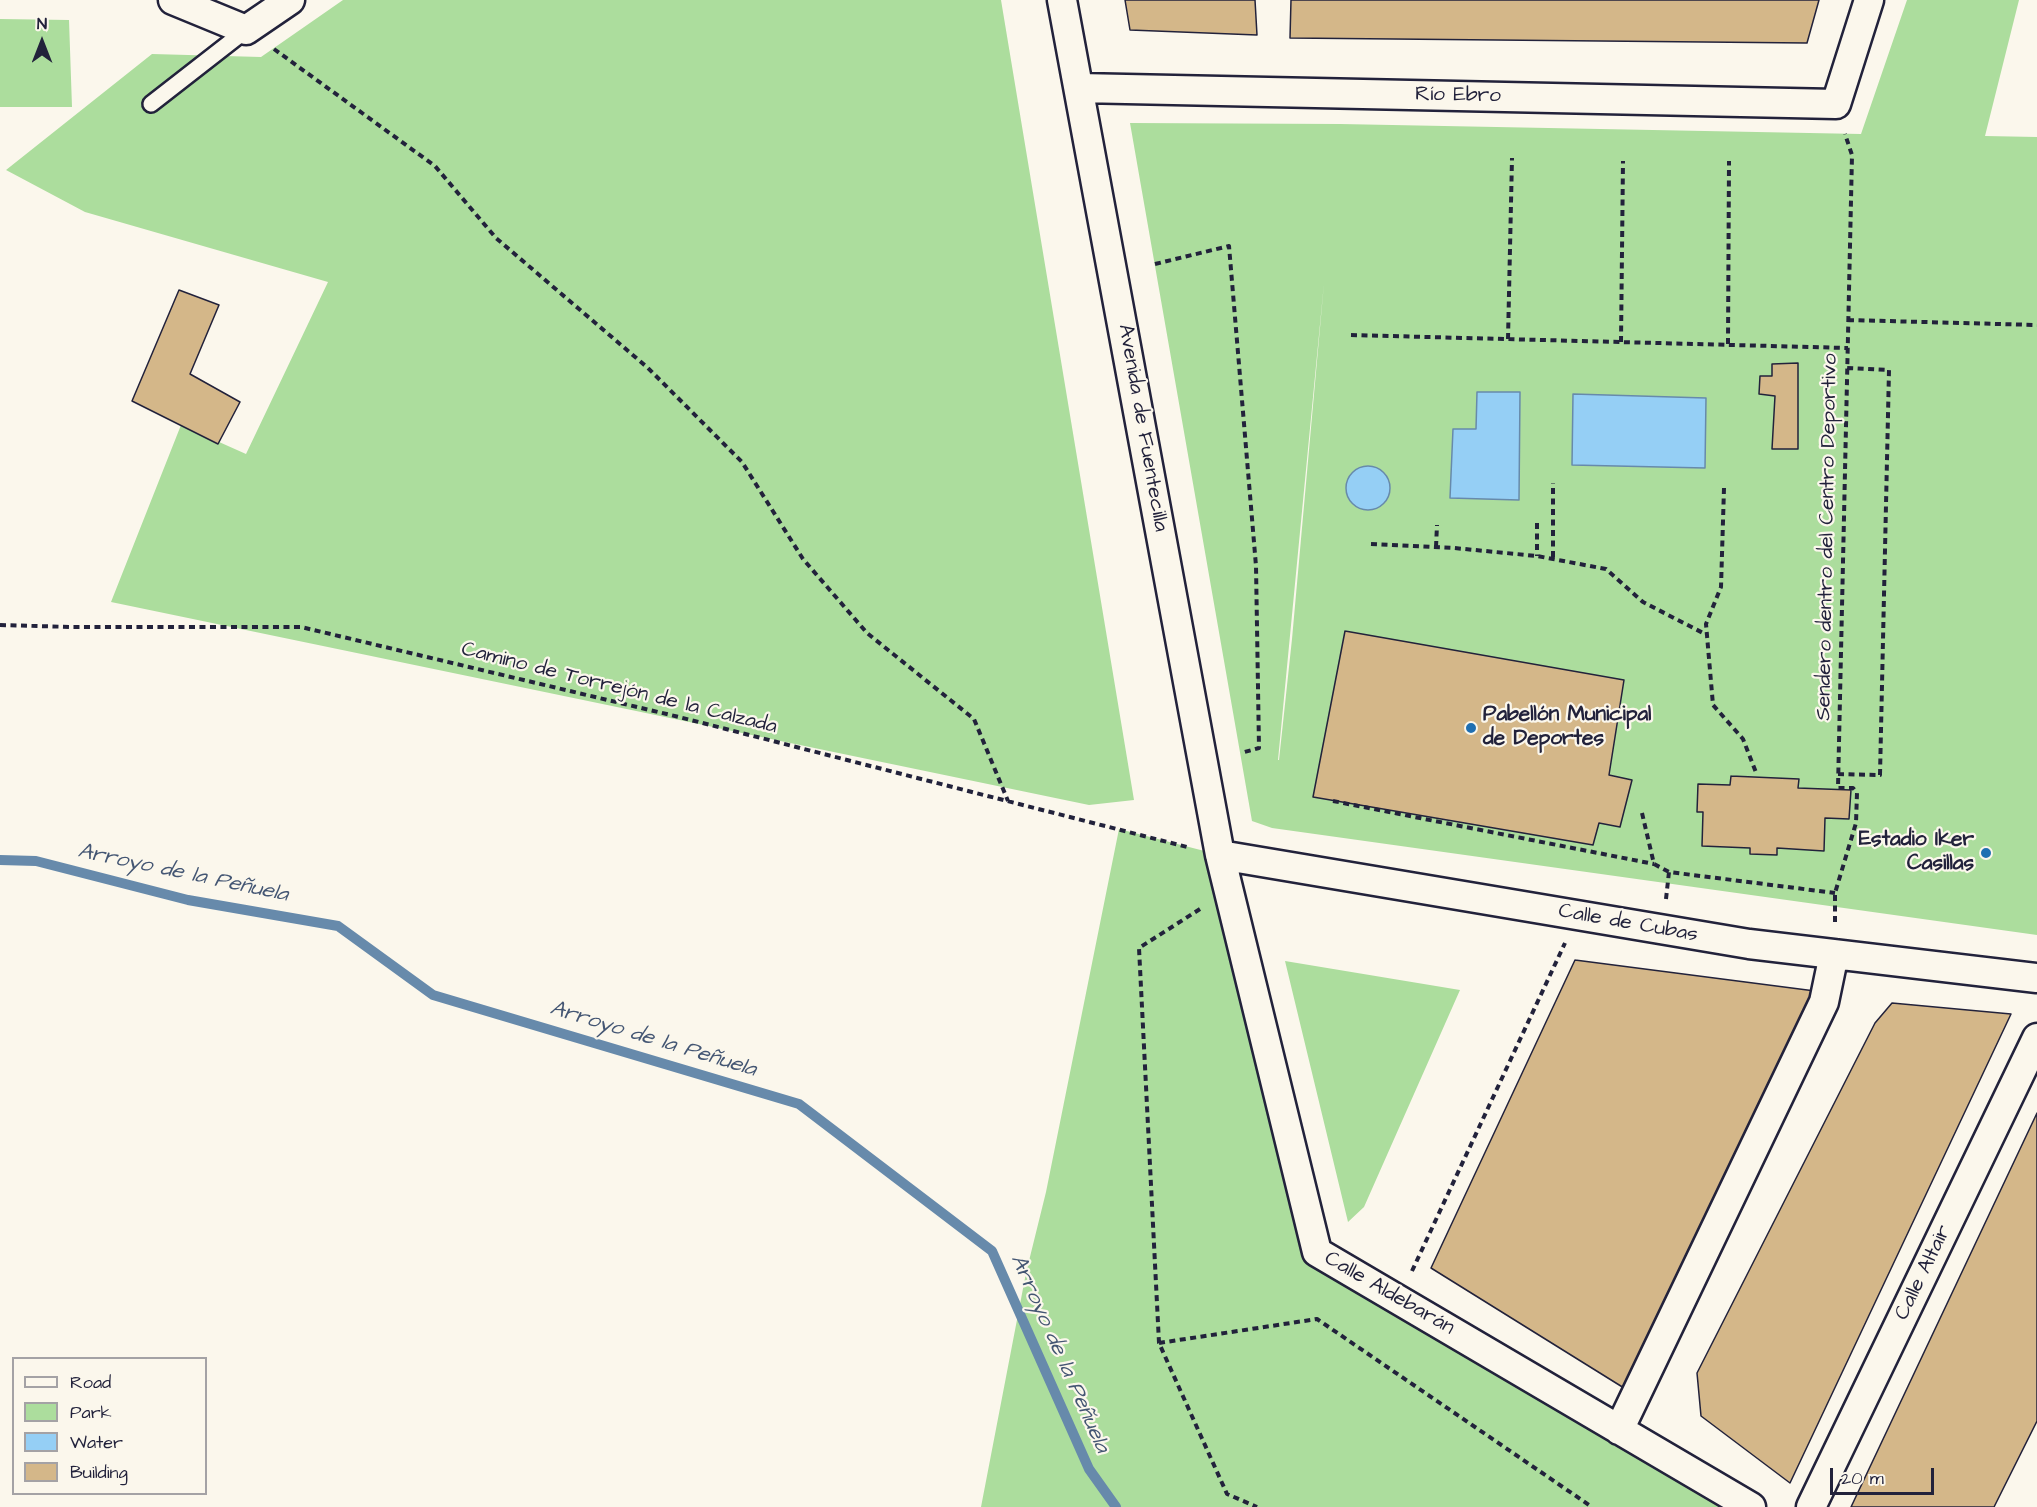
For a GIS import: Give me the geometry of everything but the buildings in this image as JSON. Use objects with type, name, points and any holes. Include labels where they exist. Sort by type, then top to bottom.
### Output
[{"type":"street","points":[[174,0],[246,30],[290,0]]},
{"type":"street","name":"Avenida de Fuentecilla","points":[[1062,0],[1220,855]]},
{"type":"street","points":[[1836,104],[1869,0]]},
{"type":"street","name":"Río Ebro","points":[[1079,88],[1836,104]]},
{"type":"street","name":"Calle Aldebarán","points":[[1220,855],[1317,1251],[1751,1507]]},
{"type":"street","name":"Calle de Cubas","points":[[1220,855],[1749,944],[2037,978]]},
{"type":"street","points":[[1619,1430],[1824,1002],[1834,954]]},
{"type":"street","name":"Calle Altair","points":[[1811,1507],[2037,1038]]},
{"type":"lane","points":[[151,104],[246,30]]},
{"type":"path","points":[[246,30],[435,166],[496,238],[648,368],[742,462],[803,559],[867,633],[974,719],[1008,801]]},
{"type":"path","name":"Sendero dentro del Centro Deportivo","points":[[1836,104],[1852,155],[1838,774]]},
{"type":"path","points":[[1508,339],[1512,158]]},
{"type":"path","points":[[1621,342],[1623,160]]},
{"type":"path","points":[[1728,344],[1729,161]]},
{"type":"path","points":[[1155,264],[1229,246],[1256,578],[1259,748],[1240,753]]},
{"type":"path","points":[[1848,320],[2037,325]]},
{"type":"path","points":[[1351,334],[1848,348]]},
{"type":"path","points":[[1834,954],[1835,893],[1856,823],[1857,793],[1853,788],[1838,788],[1838,774],[1880,776],[1889,370],[1847,368]]},
{"type":"path","points":[[1553,483],[1553,557]]},
{"type":"path","points":[[1724,488],[1721,587],[1706,624],[1713,705],[1743,739],[1757,775]]},
{"type":"path","points":[[1537,523],[1537,556]]},
{"type":"path","points":[[1436,547],[1437,525]]},
{"type":"path","points":[[1371,543],[1553,557],[1606,569],[1643,602],[1707,635]]},
{"type":"path","name":"Camino de Torrejón de la Calzada","points":[[0,625],[301,627],[679,717],[1220,855]]},
{"type":"path","points":[[1334,801],[1654,864],[1669,872],[1835,893]]},
{"type":"path","points":[[1642,813],[1654,864]]},
{"type":"path","points":[[1661,929],[1669,872]]},
{"type":"path","points":[[1229,890],[1139,948],[1159,1343],[1227,1494],[1257,1507]]},
{"type":"path","points":[[1399,1300],[1578,916]]},
{"type":"path","points":[[1159,1343],[1317,1319],[1592,1507]]},
{"type":"green space","points":[[343,0],[1001,0],[1134,800],[1089,805],[111,602],[181,425],[246,454],[328,282],[85,212],[6,170],[152,54],[261,57]]},
{"type":"green space","points":[[1907,0],[2019,0],[1985,136],[2037,137],[2037,935],[1272,828],[1252,821],[1130,123],[1340,124],[1861,134]],"holes":[[[1324,283],[1292,639],[1278,760]]]},
{"type":"green space","points":[[0,19],[69,20],[72,107],[0,107]]},
{"type":"green space","points":[[1119,829],[1220,855],[1317,1252],[1751,1507],[981,1507],[1026,1273],[1046,1192]]},
{"type":"green space","points":[[1285,961],[1460,990],[1364,1207],[1348,1222]]},
{"type":"water","points":[[1477,392],[1520,392],[1519,500],[1450,498],[1453,429],[1476,429]]},
{"type":"water","points":[[1573,394],[1706,398],[1705,468],[1572,465]]},
{"type":"water","points":[[1368,466],[1383,473],[1390,488],[1383,503],[1368,510],[1353,503],[1346,488],[1353,473]]},
{"type":"waterway","name":"Arroyo de la Peñuela","points":[[0,860],[36,861],[188,900],[338,926],[433,995],[799,1104],[992,1251],[1089,1469],[1116,1507]]},
{"type":"place","name":"Pabellón Municipal de Deportes","points":[[1471,728]]},
{"type":"place","name":"Estadio Iker Casillas","points":[[1986,853]]}]
